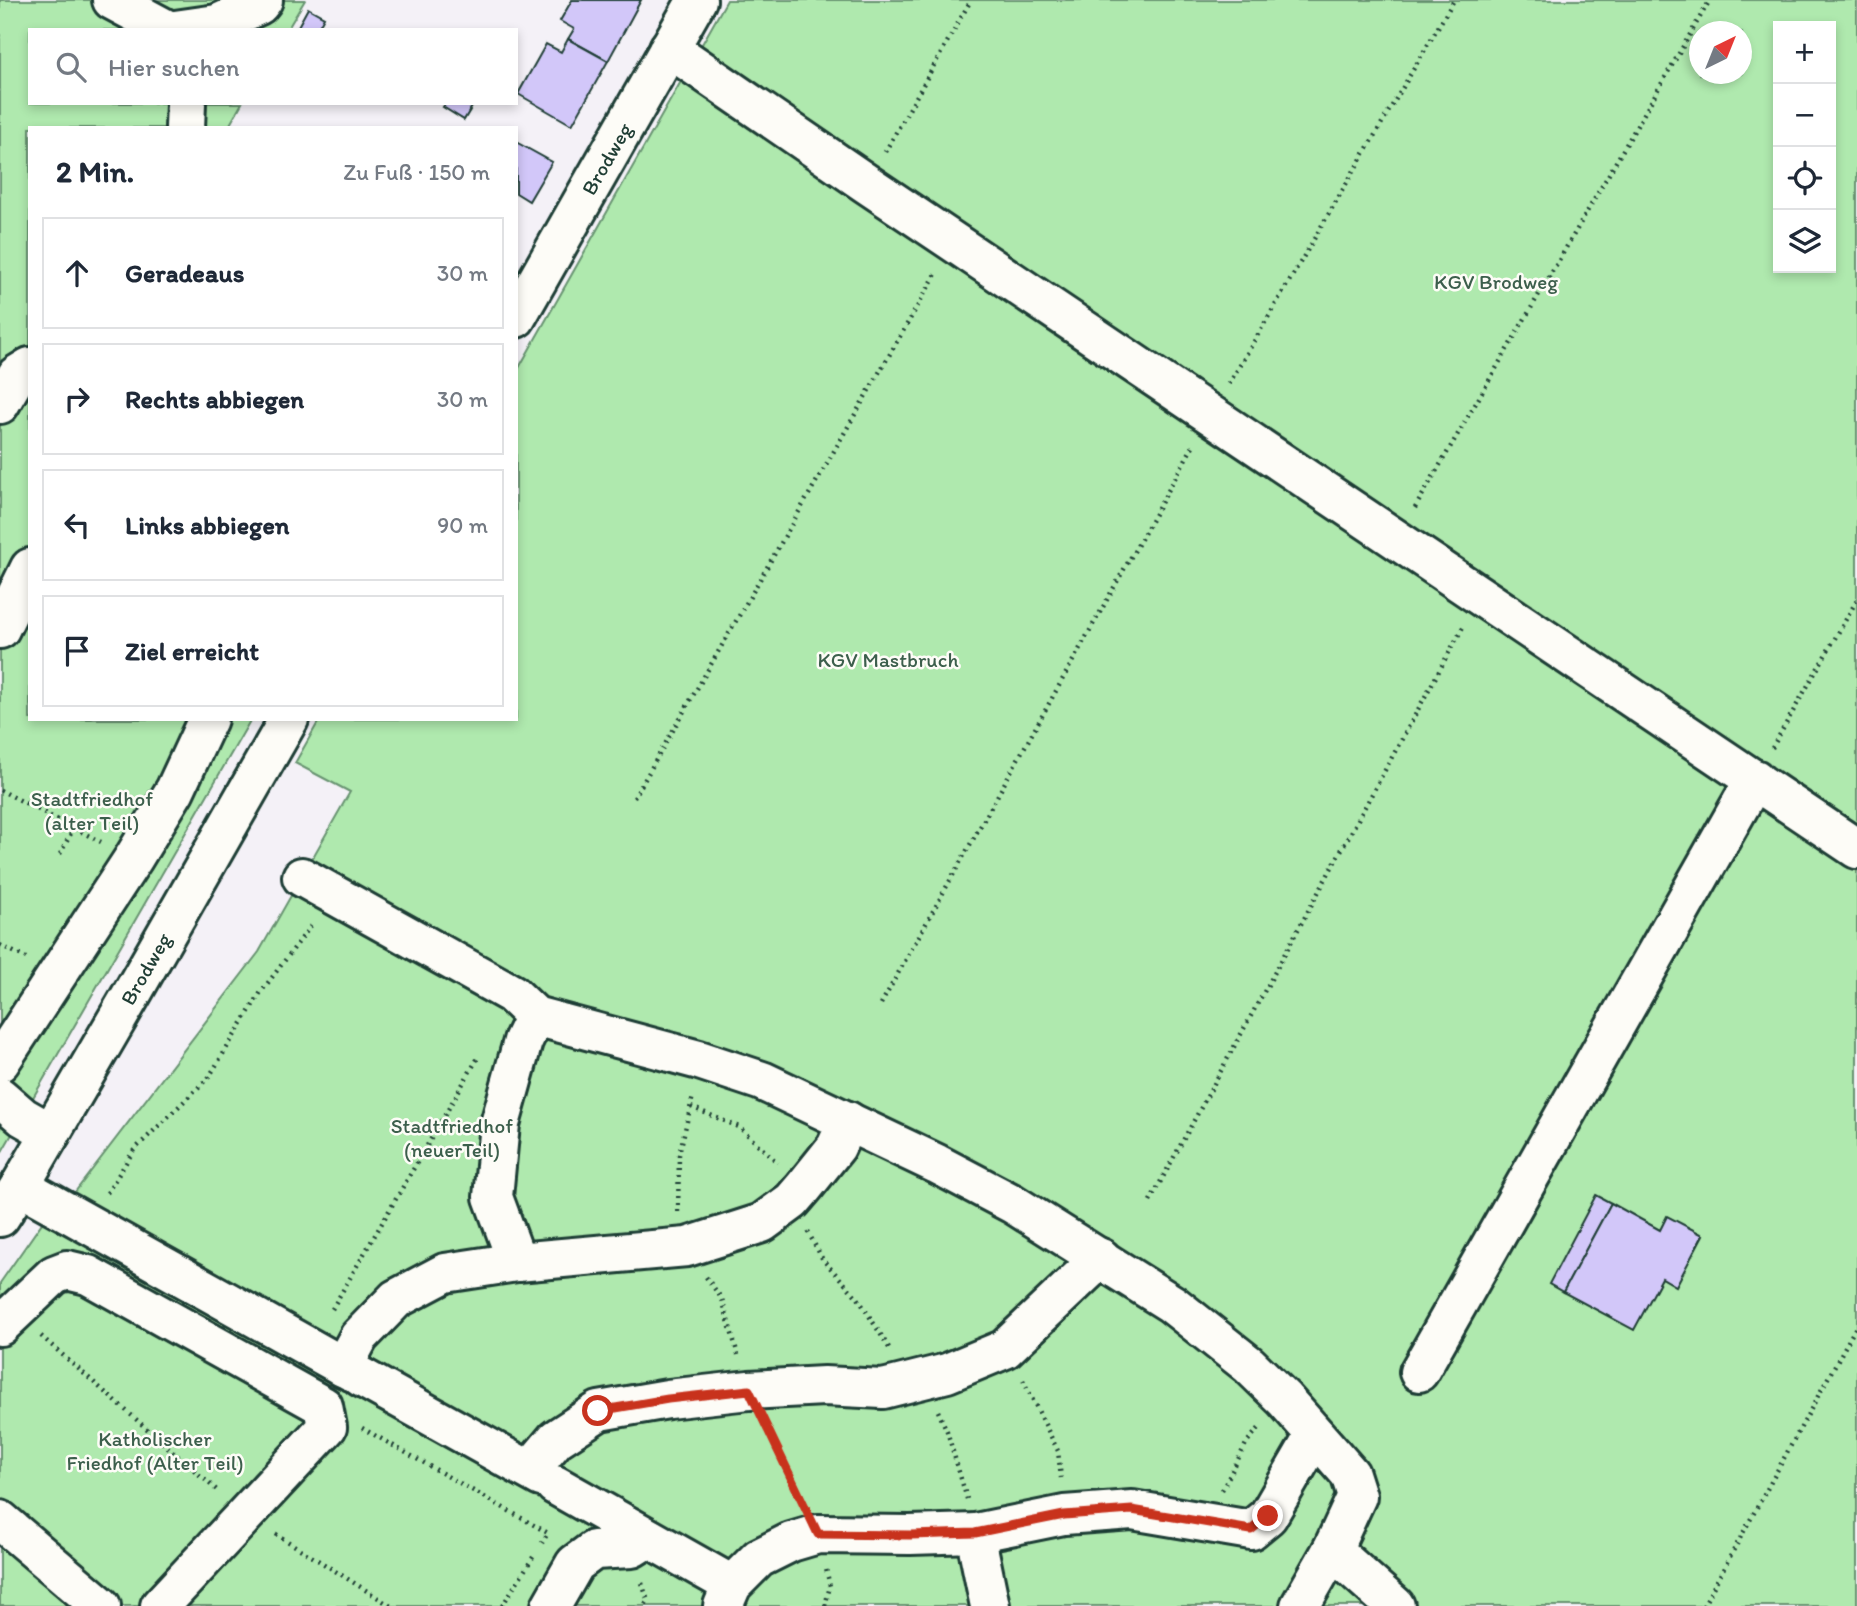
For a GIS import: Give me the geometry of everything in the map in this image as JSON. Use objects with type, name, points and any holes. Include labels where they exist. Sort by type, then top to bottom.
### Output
[{"type":"street","points":[[112,0],[164,28]]},
{"type":"street","points":[[189,28],[217,24],[259,5],[263,0]]},
{"type":"street","name":"Brodweg","points":[[518,314],[697,0]]},
{"type":"street","points":[[670,48],[867,184],[1857,849]]},
{"type":"street","points":[[186,105],[186,126]]},
{"type":"street","points":[[0,404],[17,375],[28,368]]},
{"type":"street","points":[[0,629],[28,572]]},
{"type":"street","points":[[0,1062],[175,790],[207,721]]},
{"type":"street","name":"Brodweg","points":[[10,1202],[288,721]]},
{"type":"street","points":[[1419,1371],[1755,779]]},
{"type":"street","points":[[318,885],[512,994],[534,1016],[699,1060],[762,1082],[848,1121],[1013,1204],[1172,1304],[1249,1365],[1284,1399],[1349,1474],[1357,1496],[1332,1550],[1300,1606]]},
{"type":"street","points":[[517,1262],[493,1197],[500,1124],[523,1041],[534,1016]]},
{"type":"street","points":[[0,1097],[23,1117],[51,1133]]},
{"type":"street","points":[[352,1372],[359,1337],[396,1299],[444,1273],[517,1262],[687,1247],[762,1223],[798,1194],[836,1147],[848,1121]]},
{"type":"street","points":[[10,1202],[83,1221],[648,1538],[728,1596],[759,1558],[791,1542],[818,1534],[975,1533],[1064,1515],[1132,1510],[1251,1530],[1268,1516],[1315,1435]]},
{"type":"street","points":[[542,1477],[556,1439],[598,1411],[668,1399],[749,1390],[824,1386],[883,1389],[947,1373],[1005,1349],[1101,1258]]},
{"type":"street","points":[[6,1319],[54,1275],[67,1270],[88,1275],[323,1406],[327,1427],[160,1606]]},
{"type":"street","points":[[0,1520],[101,1606]]},
{"type":"street","points":[[975,1533],[990,1606]]},
{"type":"street","points":[[551,1606],[575,1564],[594,1550],[632,1548],[648,1538]]},
{"type":"street","points":[[1332,1550],[1395,1606]]},
{"type":"path","points":[[867,184],[971,0]]},
{"type":"path","points":[[881,1004],[1211,414],[1454,0]]},
{"type":"path","points":[[1397,539],[1710,0]]},
{"type":"path","points":[[634,798],[954,242]]},
{"type":"path","points":[[1150,1201],[1480,595]]},
{"type":"path","points":[[1755,779],[1857,600]]},
{"type":"path","points":[[0,790],[133,859]]},
{"type":"path","points":[[60,855],[74,828]]},
{"type":"path","points":[[83,1221],[98,1206],[134,1150],[209,1077],[261,992],[318,885]]},
{"type":"path","points":[[309,1348],[480,1053]]},
{"type":"path","points":[[699,1060],[691,1107],[678,1154],[678,1217],[687,1247],[722,1299],[749,1390],[818,1534]]},
{"type":"path","points":[[691,1107],[739,1127],[798,1194],[823,1260],[858,1298],[917,1380],[947,1431],[975,1533]]},
{"type":"path","points":[[6,1319],[245,1514],[391,1606]]},
{"type":"path","points":[[1703,1606],[1857,1325]]},
{"type":"path","points":[[1018,1371],[1058,1451],[1064,1515]]},
{"type":"path","points":[[1207,1521],[1247,1442],[1284,1399]]},
{"type":"path","points":[[327,1427],[352,1423],[548,1533],[502,1606]]},
{"type":"green space","name":"Stadtfriedhof (alter Teil)","points":[[0,0],[305,0],[288,28],[28,28],[28,105],[241,105],[229,126],[28,126],[28,721],[250,721],[0,1155]]},
{"type":"green space","points":[[727,0],[1857,0],[1857,1606],[0,1606],[0,1283],[44,1220],[55,1218],[259,952],[350,792],[295,763],[319,721],[518,721],[518,369]]},
{"type":"building","points":[[572,0],[641,0],[608,61],[568,39],[574,29],[560,21]]},
{"type":"building","points":[[308,8],[324,17],[318,28],[297,28]]},
{"type":"building","points":[[568,39],[608,61],[572,125],[518,94],[546,44],[561,52]]},
{"type":"building","points":[[444,105],[473,105],[464,120],[443,107]]},
{"type":"building","points":[[518,143],[552,162],[529,201],[518,194]]},
{"type":"building","points":[[1596,1195],[1611,1203],[1563,1292],[1549,1284]]},
{"type":"building","points":[[1611,1203],[1660,1230],[1667,1216],[1703,1235],[1676,1286],[1662,1278],[1634,1330],[1563,1292]]},
{"type":"route","points":[[598,1411],[668,1399],[749,1390],[818,1534],[975,1533],[1064,1515],[1132,1510],[1251,1530],[1268,1516]]},
{"type":"park label","name":"KGV Brodweg","points":[[1496,282]]},
{"type":"park label","name":"KGV Mastbruch","points":[[888,660]]},
{"type":"park label","name":"Stadtfriedhof (neuerTeil)","points":[[452,1138]]},
{"type":"park label","name":"Katholischer Friedhof (Alter Teil)","points":[[155,1451]]}]
